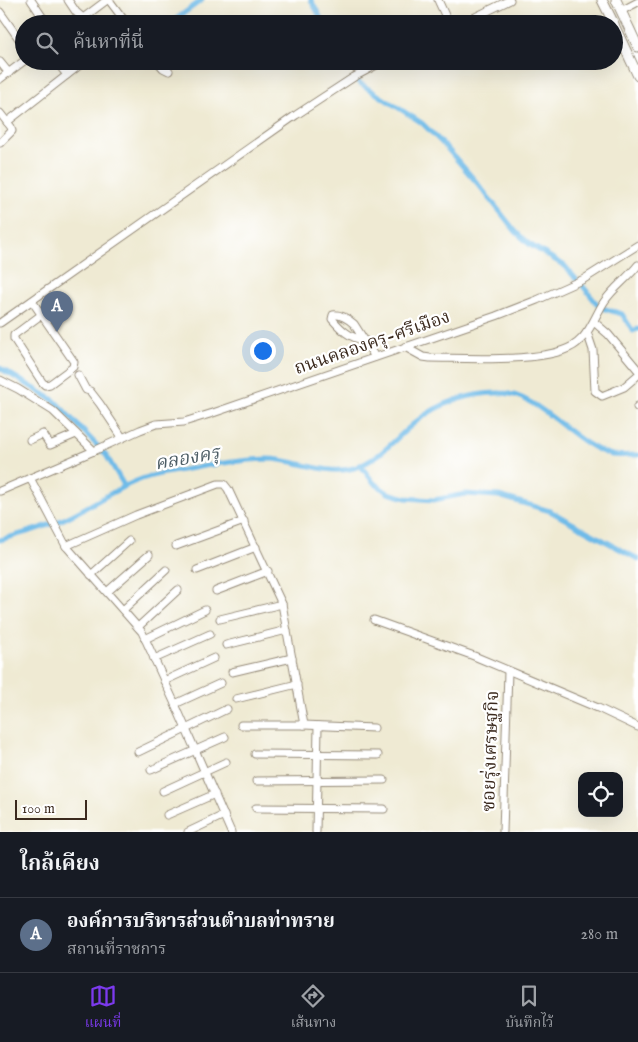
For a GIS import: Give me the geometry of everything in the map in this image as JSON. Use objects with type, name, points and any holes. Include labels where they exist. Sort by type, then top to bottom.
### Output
[{"type":"main road","points":[[602,0],[610,15]]},
{"type":"main road","points":[[616,0],[623,15]]},
{"type":"main road","points":[[623,15],[638,47]]},
{"type":"main road","points":[[623,44],[638,76]]},
{"type":"street","points":[[31,0],[41,15]]},
{"type":"street","points":[[68,0],[80,15]]},
{"type":"street","points":[[87,15],[108,0],[120,15]]},
{"type":"street","points":[[438,0],[445,15]]},
{"type":"street","points":[[479,15],[510,0]]},
{"type":"street","points":[[621,11],[638,2]]},
{"type":"street","points":[[0,12],[15,33]]},
{"type":"street","points":[[0,62],[8,73]]},
{"type":"street","points":[[0,80],[15,68]]},
{"type":"street","points":[[63,70],[67,75]]},
{"type":"street","points":[[7,122],[73,70]]},
{"type":"street","points":[[0,323],[296,115],[367,70]]},
{"type":"street","points":[[0,113],[12,131],[0,144]]},
{"type":"street","name":"ถนนคลองครุ-ศรีเมือง","points":[[0,491],[156,424],[184,422],[496,316],[563,289],[596,272],[638,245]]},
{"type":"street","points":[[405,347],[423,357],[430,358],[547,356],[566,351],[578,343],[594,322],[604,301],[638,265]]},
{"type":"street","points":[[32,301],[74,362],[73,367],[46,385],[42,382],[14,339],[14,335],[41,315]]},
{"type":"street","points":[[594,322],[608,334],[638,370]]},
{"type":"street","points":[[587,332],[593,350],[595,390],[598,394],[602,396],[624,387],[638,375]]},
{"type":"street","points":[[363,339],[375,357]]},
{"type":"street","points":[[78,375],[86,390],[90,391],[100,404],[122,437]]},
{"type":"street","points":[[0,380],[45,405],[95,451]]},
{"type":"street","points":[[30,440],[43,434],[50,445],[76,434]]},
{"type":"street","points":[[30,478],[47,514],[66,546],[138,627],[145,639],[231,832]]},
{"type":"street","points":[[66,546],[136,515],[218,484],[224,484],[228,488],[244,521],[282,604],[304,725]]},
{"type":"street","points":[[176,546],[244,521]]},
{"type":"street","points":[[92,575],[128,542]]},
{"type":"street","points":[[197,570],[256,547]]},
{"type":"street","points":[[107,592],[149,555]]},
{"type":"street","points":[[123,610],[166,570]]},
{"type":"street","points":[[216,591],[268,571]]},
{"type":"street","points":[[138,627],[178,590]]},
{"type":"street","points":[[220,619],[282,604]]},
{"type":"street","points":[[145,639],[204,610]]},
{"type":"street","name":"ซอยรุ่งเศรษฐกิจ","points":[[374,620],[474,656],[638,727]]},
{"type":"street","points":[[226,645],[287,630]]},
{"type":"street","points":[[154,660],[210,634]]},
{"type":"street","points":[[164,681],[214,658]]},
{"type":"street","points":[[232,672],[292,658]]},
{"type":"street","name":"ซอยรุ่งเศรษฐกิจ","points":[[503,832],[508,672]]},
{"type":"street","points":[[175,704],[221,683]]},
{"type":"street","points":[[236,699],[297,684]]},
{"type":"street","points":[[138,752],[227,709]]},
{"type":"street","points":[[241,725],[374,728]]},
{"type":"street","points":[[316,832],[318,726]]},
{"type":"street","points":[[151,770],[225,736]]},
{"type":"street","points":[[255,754],[378,755]]},
{"type":"street","points":[[163,791],[226,762]]},
{"type":"street","points":[[256,781],[384,780]]},
{"type":"street","points":[[167,815],[214,794]]},
{"type":"street","points":[[256,808],[384,809]]},
{"type":"street","points":[[188,832],[224,815]]},
{"type":"waterway","points":[[181,15],[202,0]]},
{"type":"waterway","points":[[311,0],[319,15]]},
{"type":"waterway","points":[[358,82],[422,123],[478,184],[516,232],[529,244],[565,266],[576,279]]},
{"type":"waterway","points":[[582,285],[598,305]]},
{"type":"waterway","points":[[602,308],[622,314],[633,331],[638,329]]},
{"type":"waterway","points":[[0,368],[55,401],[106,455],[125,487]]},
{"type":"waterway","name":"คลองครุ","points":[[0,540],[60,521],[136,481],[160,474],[227,463],[268,459],[322,469],[343,470],[354,468],[372,460],[417,421],[435,409],[456,400],[479,394],[501,393],[515,395],[543,410],[584,442],[598,450],[612,455],[638,455]]},
{"type":"waterway","name":"คลองครุ","points":[[360,465],[374,483],[388,493],[406,498],[434,500],[465,494],[499,496],[550,511],[638,559]]},
{"type":"place","name":"องค์การบริหารส่วนตำบลท่าทราย","points":[[57,332]]}]
